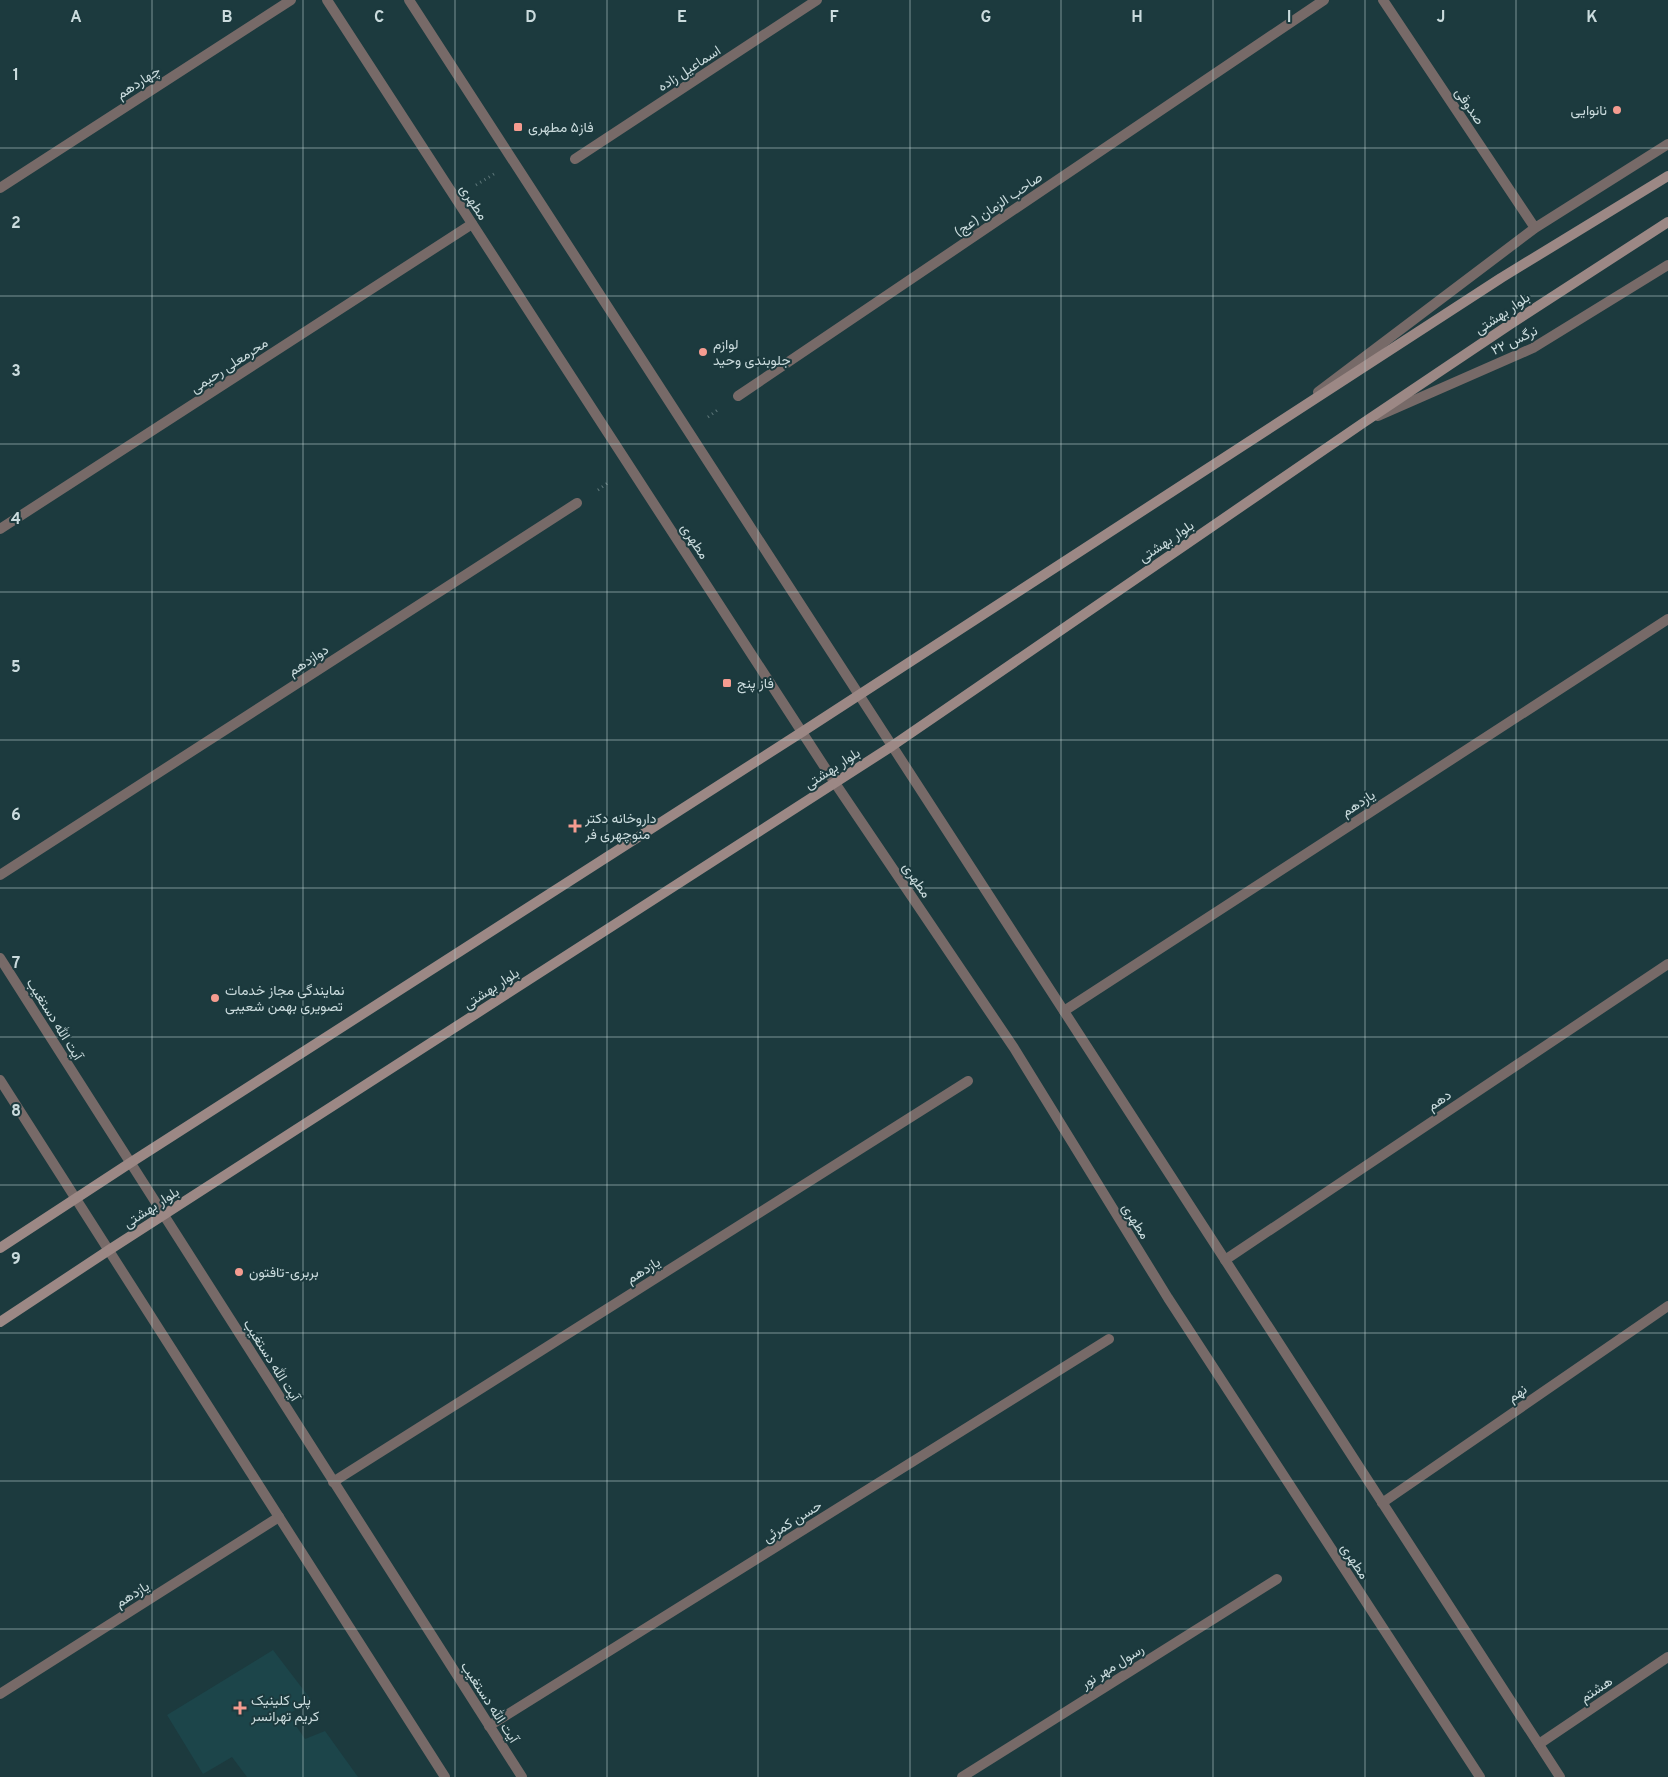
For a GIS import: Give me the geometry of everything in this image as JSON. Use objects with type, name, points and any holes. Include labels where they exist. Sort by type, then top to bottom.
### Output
[{"type":"main road","points":[[0,1248],[802,732],[1501,278],[1668,176]]},
{"type":"main road","name":"بلوار بهشتی","points":[[0,1322],[892,746],[1363,423],[1512,323],[1668,222]]},
{"type":"street","name":"چهاردهم","points":[[0,188],[291,0]]},
{"type":"street","name":"مطهری","points":[[327,0],[835,783],[1014,1048],[1168,1298],[1480,1777]]},
{"type":"street","points":[[409,0],[1560,1777]]},
{"type":"street","name":"اسماعیل زاده","points":[[575,159],[818,0]]},
{"type":"street","name":"صاحب الزمان (عج)","points":[[738,396],[1324,0]]},
{"type":"street","name":"صدوقی","points":[[1383,0],[1535,228]]},
{"type":"street","points":[[1263,434],[1535,228],[1668,144]]},
{"type":"street","name":"محرمعلی رحیمی","points":[[0,529],[472,224]]},
{"type":"street","name":"نرگس ۲۲","points":[[1363,423],[1533,348],[1668,265]]},
{"type":"street","name":"دوازدهم","points":[[0,875],[577,503]]},
{"type":"street","name":"یازدهم","points":[[1064,1011],[1668,618]]},
{"type":"street","name":"آیت الله دستغیب","points":[[0,958],[522,1777]]},
{"type":"street","name":"دهم","points":[[1225,1260],[1668,964]]},
{"type":"street","points":[[0,1080],[445,1777]]},
{"type":"street","name":"یازدهم","points":[[333,1482],[968,1081]]},
{"type":"street","name":"نهم","points":[[1382,1502],[1668,1306]]},
{"type":"street","name":"حسن کمرئی","points":[[490,1726],[1109,1339]]},
{"type":"street","name":"یازدهم","points":[[0,1694],[279,1518]]},
{"type":"street","name":"رسول مهر نور","points":[[962,1777],[1277,1579]]},
{"type":"street","name":"هشتم","points":[[1539,1744],[1668,1657]]},
{"type":"path","points":[[456,198],[514,162]]},
{"type":"path","points":[[688,431],[738,396]]},
{"type":"path","points":[[577,503],[631,468]]},
{"type":"shaded area","name":"پلی کلینیک کریم تهرانسر","points":[[273,1650],[312,1701],[288,1714],[305,1739],[325,1731],[358,1777],[247,1777],[232,1757],[203,1774],[167,1715]]},
{"type":"place","name":"نانوایی","points":[[1617,110]]},
{"type":"place","name":"فاز۵ مطهری","points":[[518,127]]},
{"type":"place","name":"لوازم جلوبندی وحید","points":[[703,352]]},
{"type":"place","name":"فاز پنج","points":[[727,683]]},
{"type":"place","name":"داروخانه دکتر منوچهری فر","points":[[575,826]]},
{"type":"place","name":"نمایندگی مجاز خدمات تصویری بهمن شعیبی","points":[[215,998]]},
{"type":"place","name":"بربری-تافتون","points":[[239,1272]]},
{"type":"place","name":"پلی کلینیک کریم تهرانسر","points":[[240,1708]]}]
